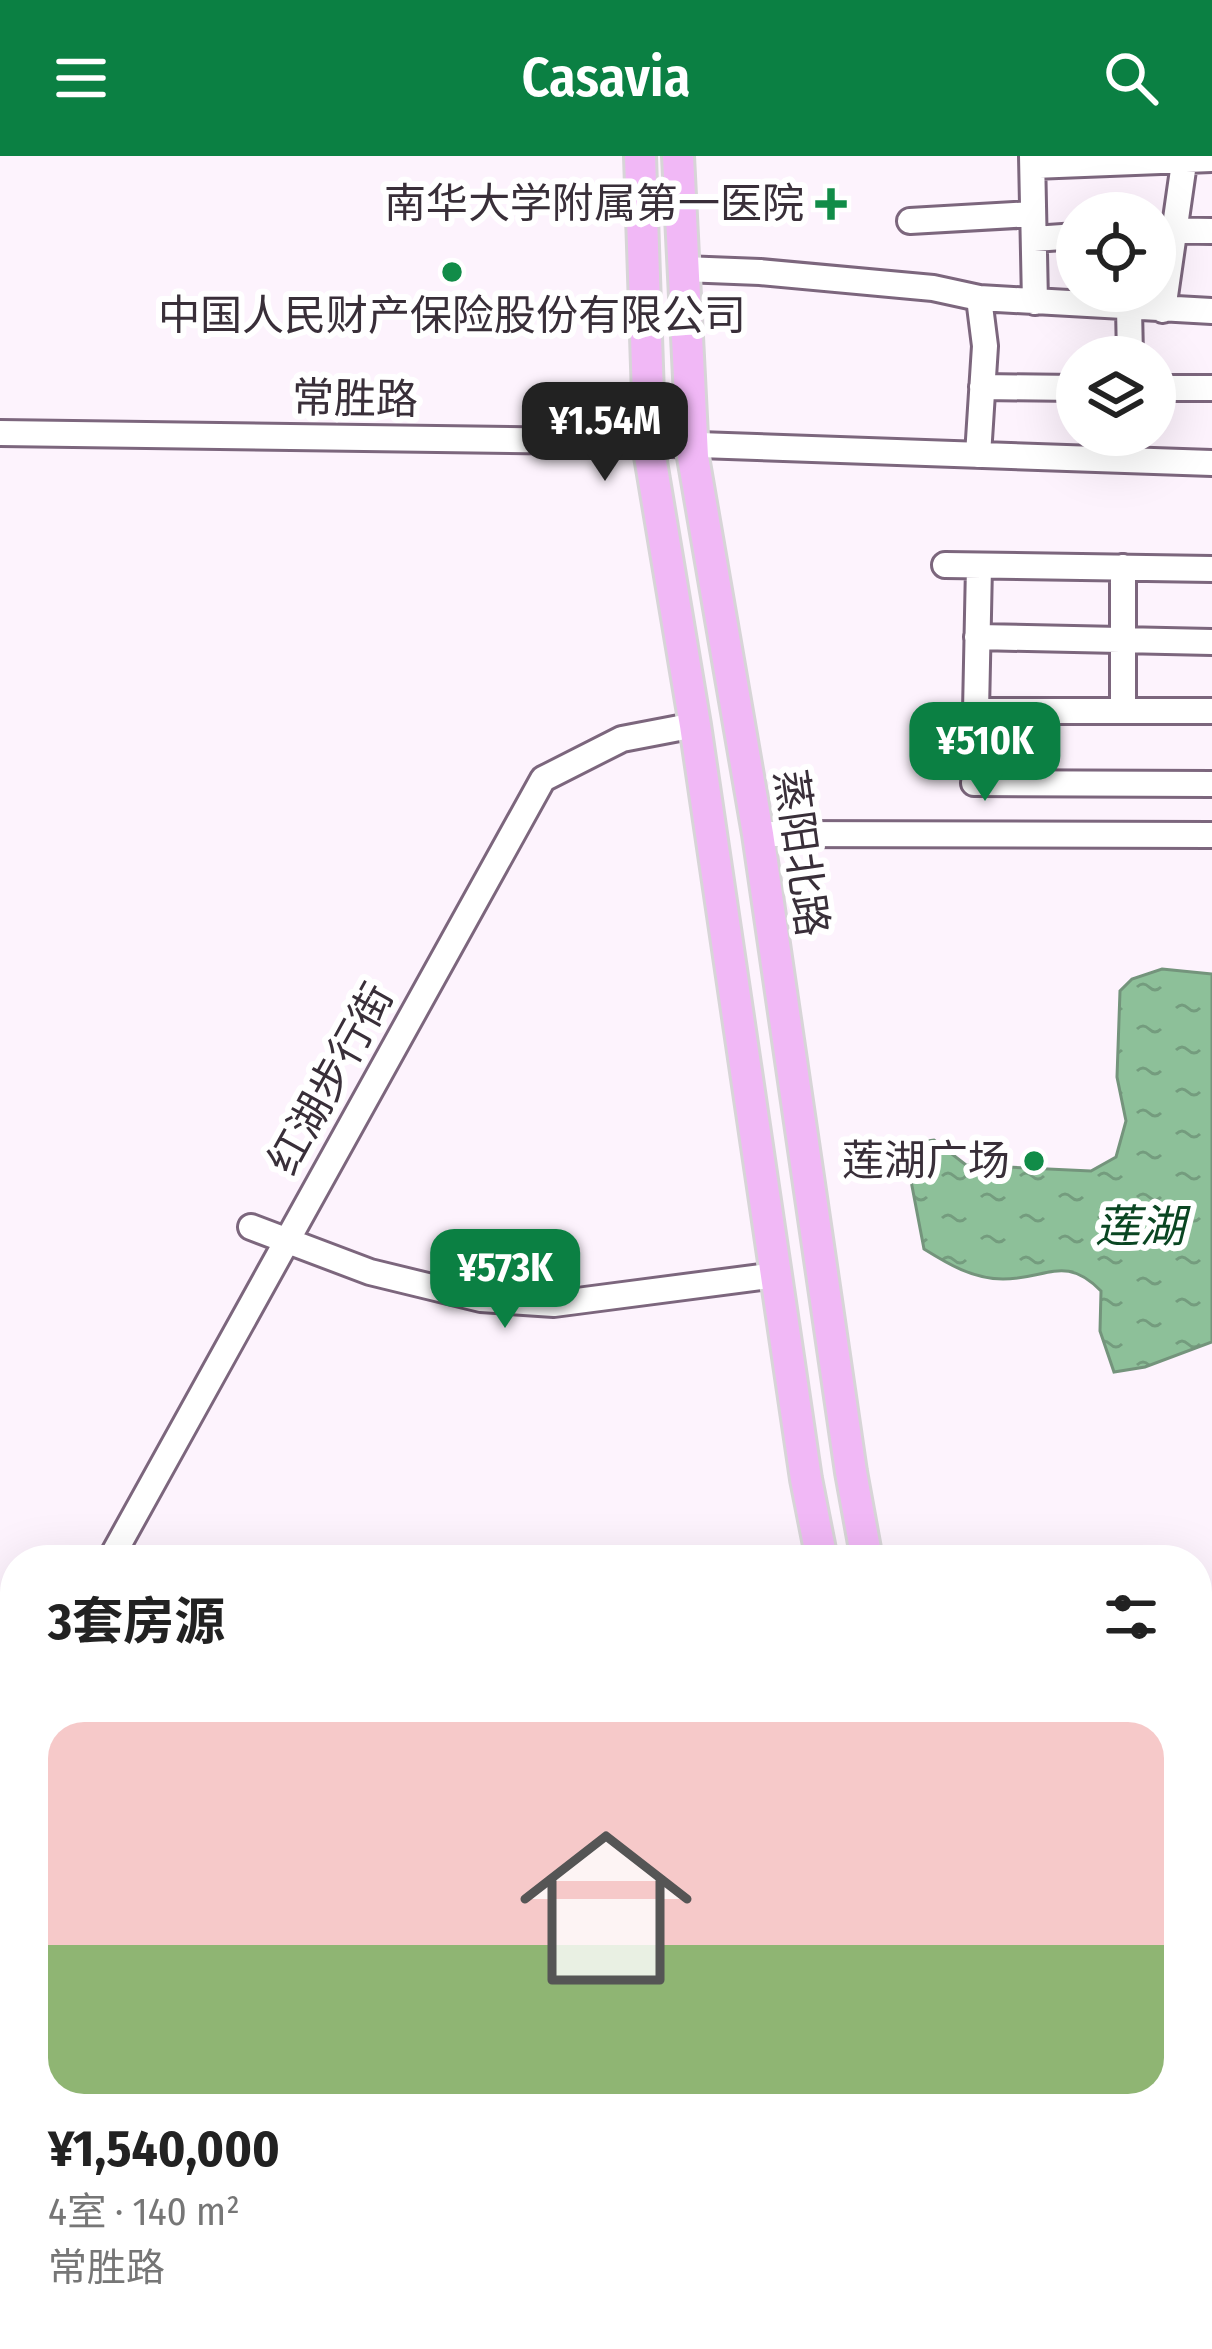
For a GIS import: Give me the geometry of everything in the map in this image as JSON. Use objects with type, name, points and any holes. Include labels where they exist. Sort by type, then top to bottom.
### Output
[{"type":"main road","name":"蒸阳北路","points":[[640,156],[650,449],[820,1545]]},
{"type":"main road","name":"蒸阳北路","points":[[678,156],[692,451],[758,833],[864,1545]]},
{"type":"street","points":[[1176,192],[1185,157]]},
{"type":"street","points":[[1034,302],[1032,161],[1212,159]]},
{"type":"street","points":[[910,220],[1056,232]]},
{"type":"street","points":[[1176,229],[1212,231]]},
{"type":"street","points":[[683,269],[898,284],[979,298],[1056,303]]},
{"type":"street","points":[[978,455],[985,346],[979,298]]},
{"type":"street","points":[[1176,310],[1212,311]]},
{"type":"street","points":[[982,387],[1056,388]]},
{"type":"street","points":[[1176,388],[1212,388]]},
{"type":"street","name":"常胜路","points":[[0,433],[650,449],[1212,475]]},
{"type":"street","name":"常胜路","points":[[0,447],[650,449]]},
{"type":"street","name":"常胜路","points":[[692,451],[978,455],[1056,451]]},
{"type":"street","name":"常胜路","points":[[1171,456],[1212,464]]},
{"type":"street","points":[[945,565],[1212,568]]},
{"type":"street","points":[[979,566],[976,711],[1212,711]]},
{"type":"street","points":[[1123,567],[1123,711]]},
{"type":"street","points":[[977,637],[1212,642]]},
{"type":"street","name":"红湖步行街","points":[[118,1545],[543,779],[622,739],[695,725]]},
{"type":"street","points":[[974,782],[1212,784]]},
{"type":"street","points":[[758,833],[1212,835]]},
{"type":"street","points":[[250,1227],[370,1272],[481,1299],[554,1304],[776,1275]]},
{"type":"water","name":"莲湖","points":[[1162,969],[1212,974],[1212,1342],[1145,1367],[1114,1372],[1100,1331],[1101,1291],[1088,1280],[1066,1271],[1003,1279],[981,1276],[924,1249],[904,1144],[934,1140],[966,1165],[1091,1171],[1116,1157],[1126,1121],[1117,1077],[1120,991],[1132,979]]},
{"type":"place","name":"南华大学附属第一医院","points":[[831,204]]},
{"type":"place","name":"中国人民财产保险股份有限公司","points":[[452,272]]},
{"type":"place","name":"莲湖广场","points":[[1034,1161]]}]
